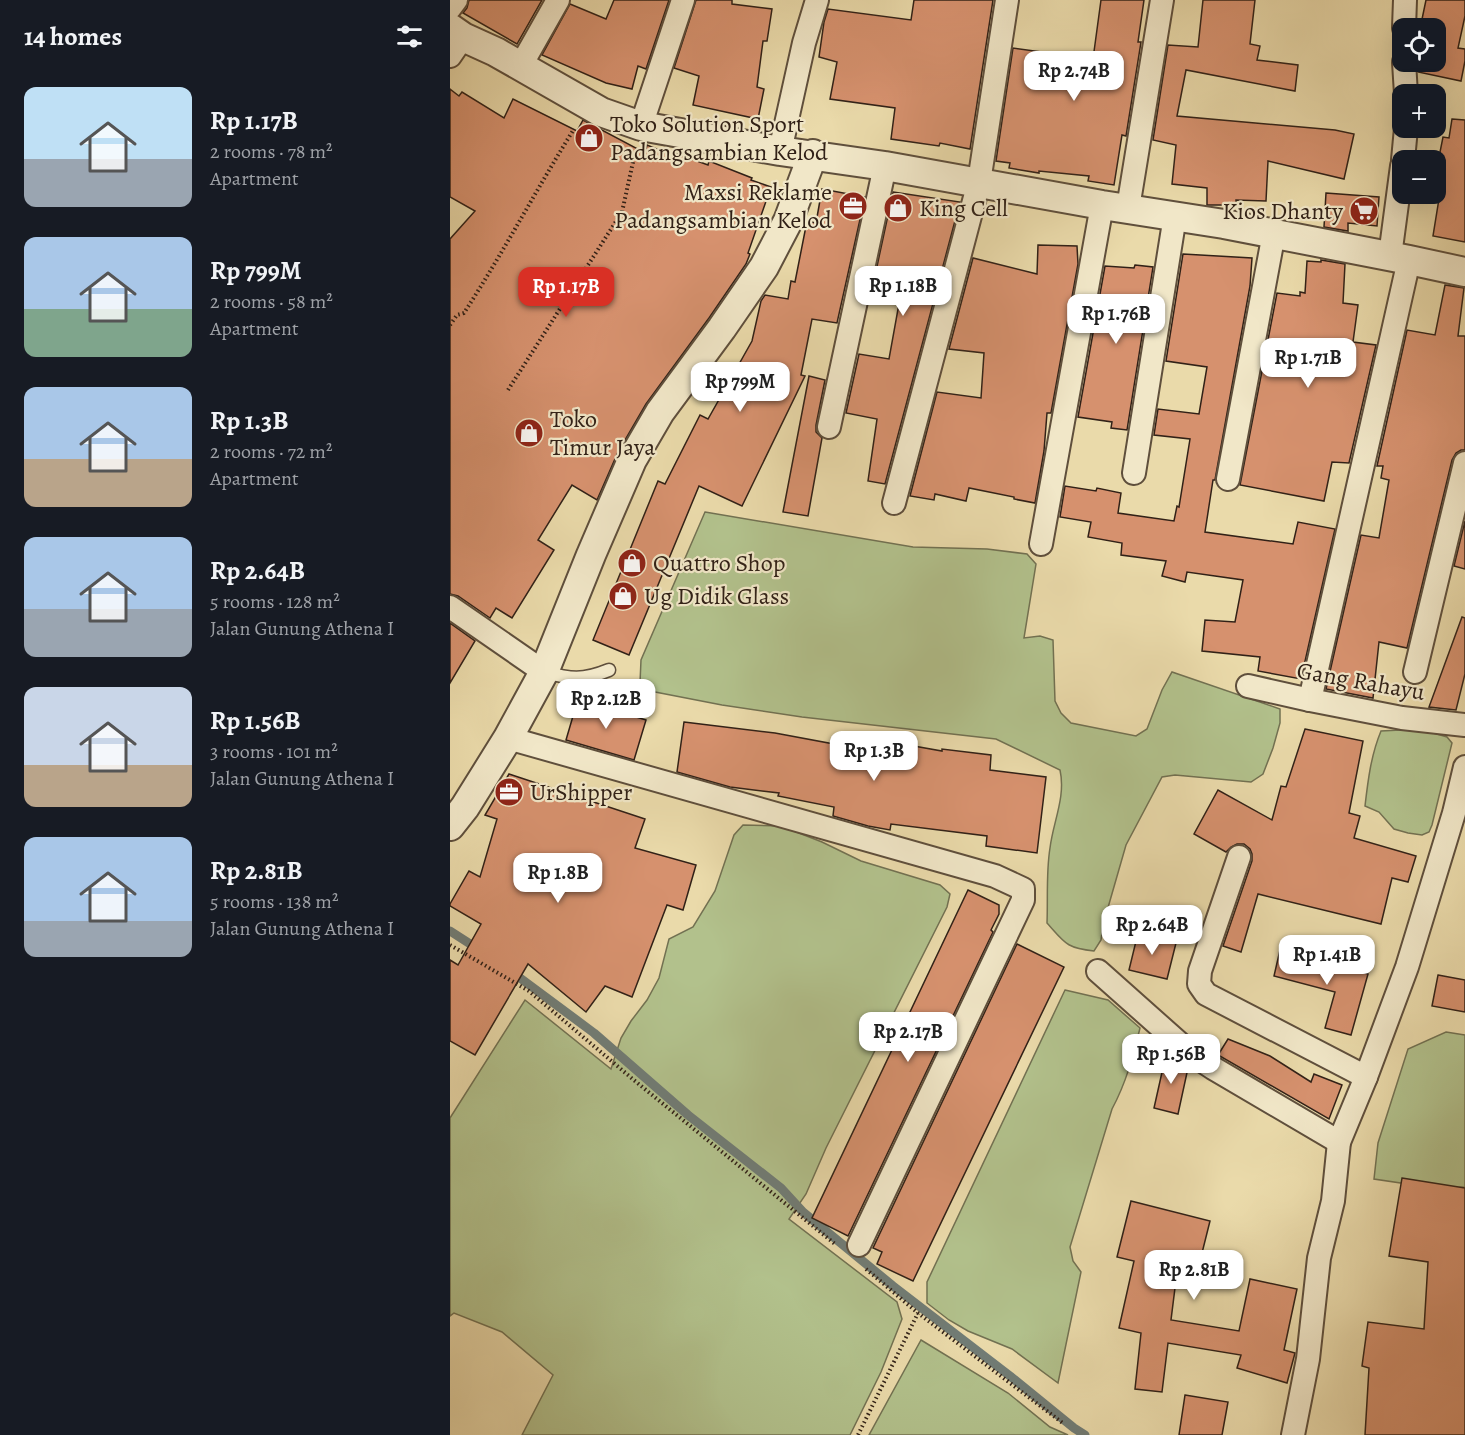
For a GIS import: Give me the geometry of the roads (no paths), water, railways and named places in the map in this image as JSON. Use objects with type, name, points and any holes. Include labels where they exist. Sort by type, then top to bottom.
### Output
[{"type":"street","points":[[450,8],[456,0]]},
{"type":"street","points":[[520,67],[558,0]]},
{"type":"street","points":[[641,126],[684,0]]},
{"type":"street","points":[[780,151],[816,0]]},
{"type":"street","points":[[894,502],[979,182],[1006,0]]},
{"type":"street","points":[[1041,544],[1162,0]]},
{"type":"street","points":[[1404,18],[1405,0]]},
{"type":"street","points":[[454,41],[496,52],[588,105],[641,126],[1274,233],[1465,272]]},
{"type":"street","points":[[450,826],[465,807],[508,738],[544,672],[632,460],[660,412],[764,267],[788,221],[813,154]]},
{"type":"street","points":[[829,427],[885,166]]},
{"type":"street","points":[[1310,700],[1400,258],[1401,204]]},
{"type":"street","points":[[1134,472],[1175,216]]},
{"type":"street","points":[[1228,479],[1274,233]]},
{"type":"street","points":[[1414,672],[1465,463]]},
{"type":"street","points":[[450,607],[544,672]]},
{"type":"street","name":"Gang Rahayu","points":[[1248,686],[1402,718],[1465,725]]},
{"type":"street","points":[[508,738],[995,876],[1023,889],[1023,900],[860,1255]]},
{"type":"street","points":[[1293,1435],[1308,1359],[1320,1258],[1333,1201],[1339,1142],[1407,967],[1454,813],[1465,768]]},
{"type":"street","points":[[1239,856],[1200,970],[1199,984],[1206,994],[1366,1077]]},
{"type":"street","points":[[1098,971],[1189,1052],[1339,1142]]},
{"type":"lane","points":[[544,672],[571,679],[591,677],[609,670]]},
{"type":"waterway","points":[[450,931],[478,949]]},
{"type":"waterway","points":[[512,972],[594,1033],[688,1115],[781,1188],[803,1212],[893,1286],[1085,1435]]},
{"type":"place","name":"Toko Solution Sport Padangsambian Kelod","points":[[589,138]]},
{"type":"place","name":"Maxsi Reklame Padangsambian Kelod","points":[[853,206]]},
{"type":"place","name":"King Cell","points":[[898,208]]},
{"type":"place","name":"Kios Dhanty","points":[[1364,211]]},
{"type":"place","name":"Toko Timur Jaya","points":[[529,433]]},
{"type":"place","name":"Quattro Shop","points":[[632,563]]},
{"type":"place","name":"Ug Didik Glass","points":[[623,596]]},
{"type":"place","name":"UrShipper","points":[[509,792]]}]
